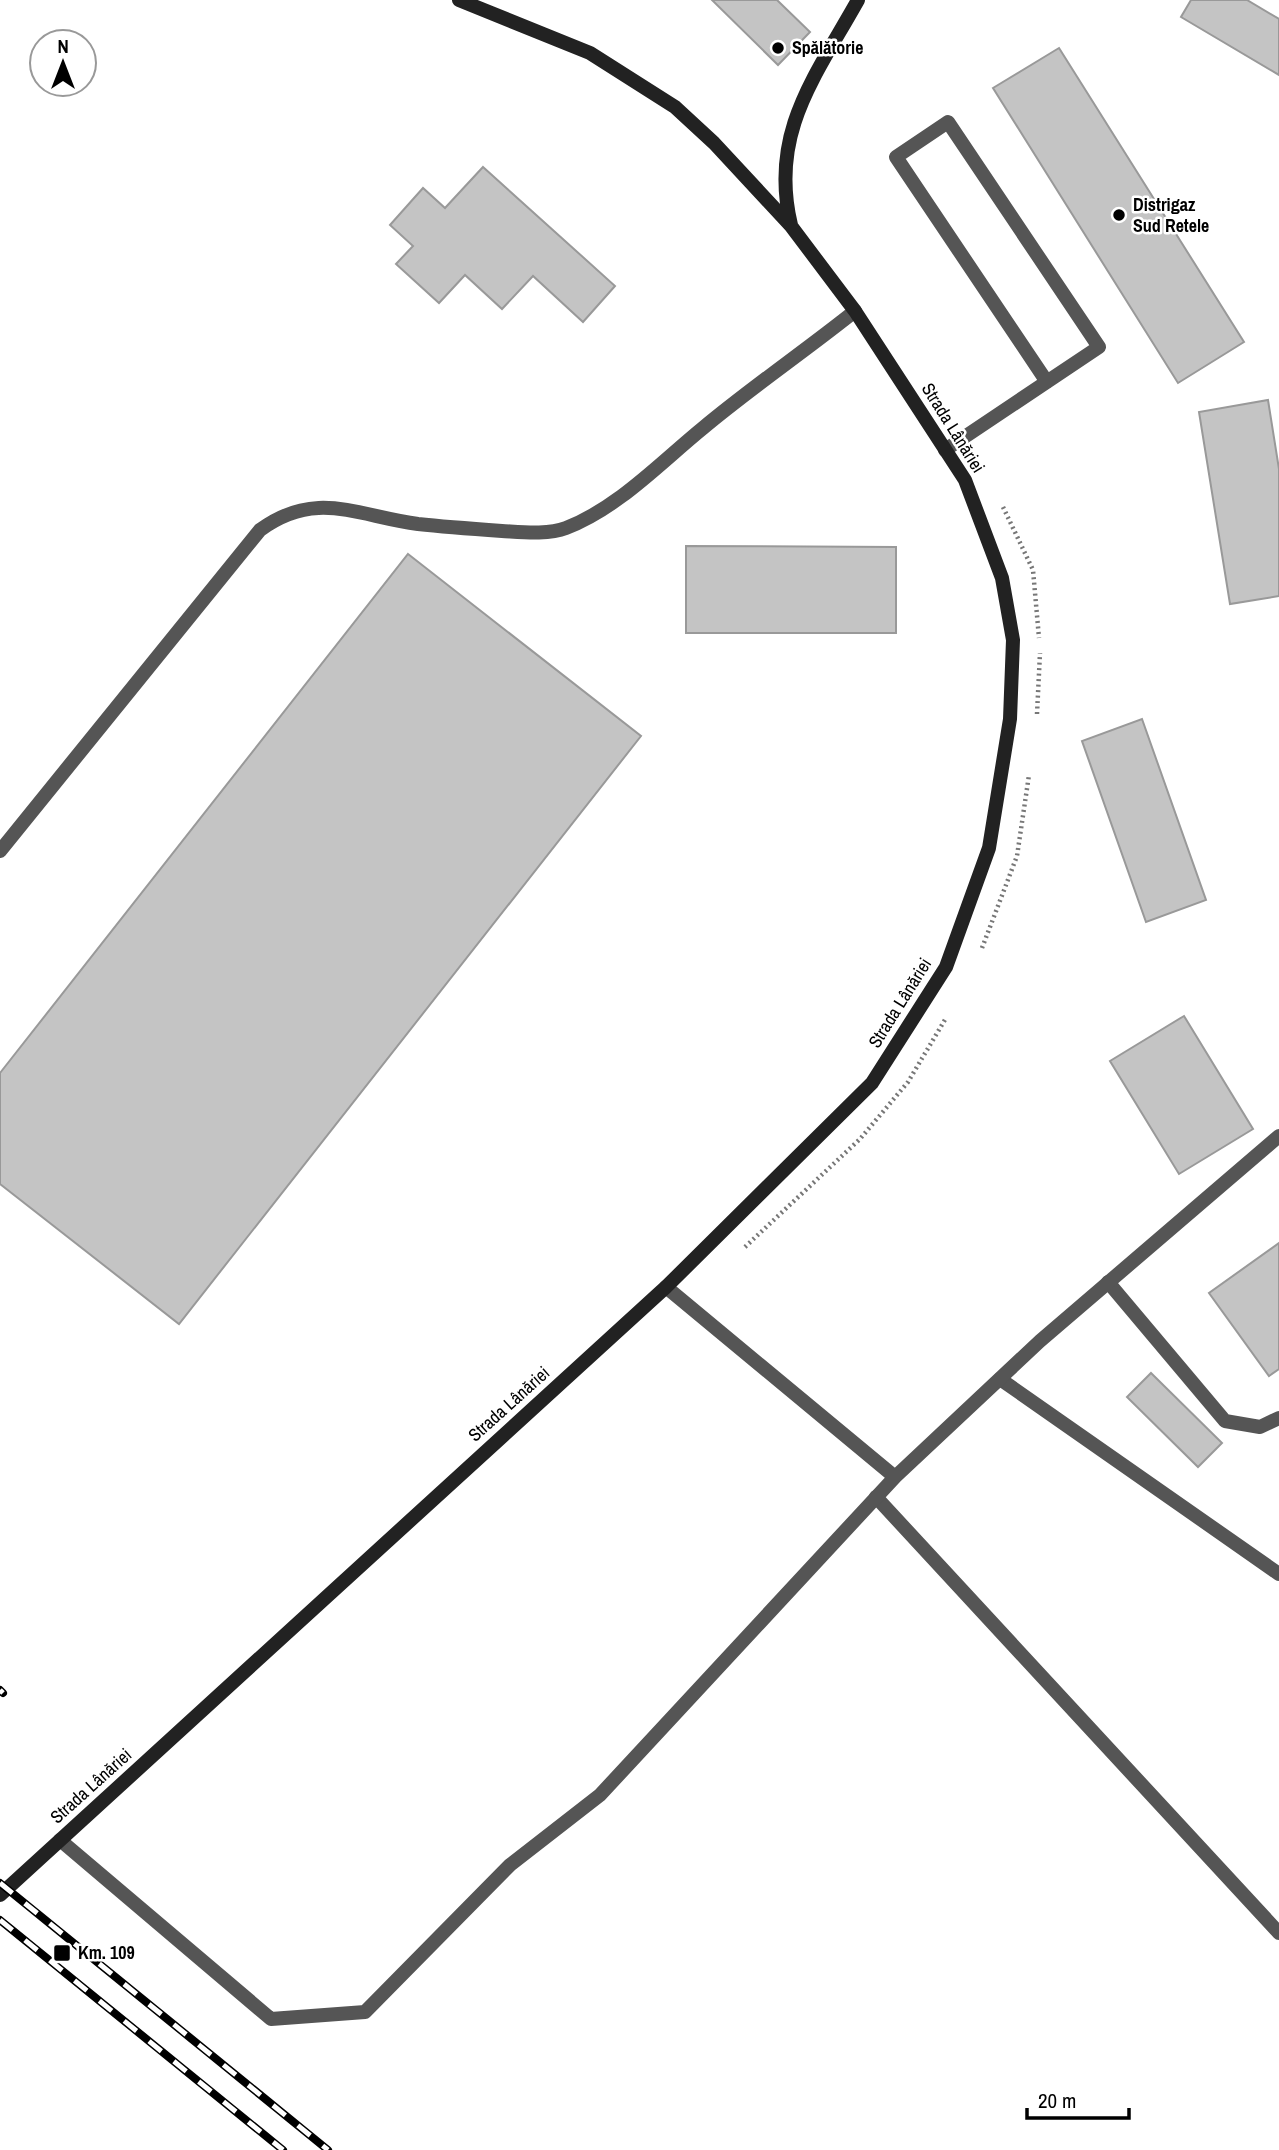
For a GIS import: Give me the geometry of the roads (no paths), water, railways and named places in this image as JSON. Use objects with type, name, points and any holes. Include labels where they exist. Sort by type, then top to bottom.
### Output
[{"type":"street","name":"Strada Lânăriei","points":[[0,1895],[666,1287],[872,1083],[946,967],[989,848],[1010,719],[1013,640],[1002,578],[965,480],[855,311],[791,226],[747,176],[675,107],[590,53],[536,28],[459,0]]},
{"type":"street","points":[[791,226],[783,192],[789,133],[809,88],[858,0]]},
{"type":"street","points":[[945,450],[1047,382],[1099,347],[948,122],[896,157],[1047,382]]},
{"type":"street","points":[[2,845],[260,530],[281,515],[326,508],[358,510],[415,524],[524,533],[564,529],[602,509],[646,477],[705,426],[855,311]]},
{"type":"street","points":[[60,1840],[271,2019],[365,2012],[510,1865],[600,1795],[895,1477],[1108,1282],[1279,1136]]},
{"type":"street","points":[[1108,1282],[1225,1421],[1260,1427],[1279,1418]]},
{"type":"street","points":[[666,1287],[895,1477]]},
{"type":"street","points":[[1000,1379],[1279,1574]]},
{"type":"street","points":[[876,1497],[1279,1933]]},
{"type":"railway","points":[[0,1690],[3,1693]]},
{"type":"railway","points":[[0,1883],[328,2150]]},
{"type":"railway","points":[[0,1920],[283,2150]]},
{"type":"place","name":"Spălătorie","points":[[778,48]]},
{"type":"place","name":"Distrigaz Sud Retele","points":[[1119,215]]},
{"type":"place","name":"Km. 109","points":[[62,1953]]}]
